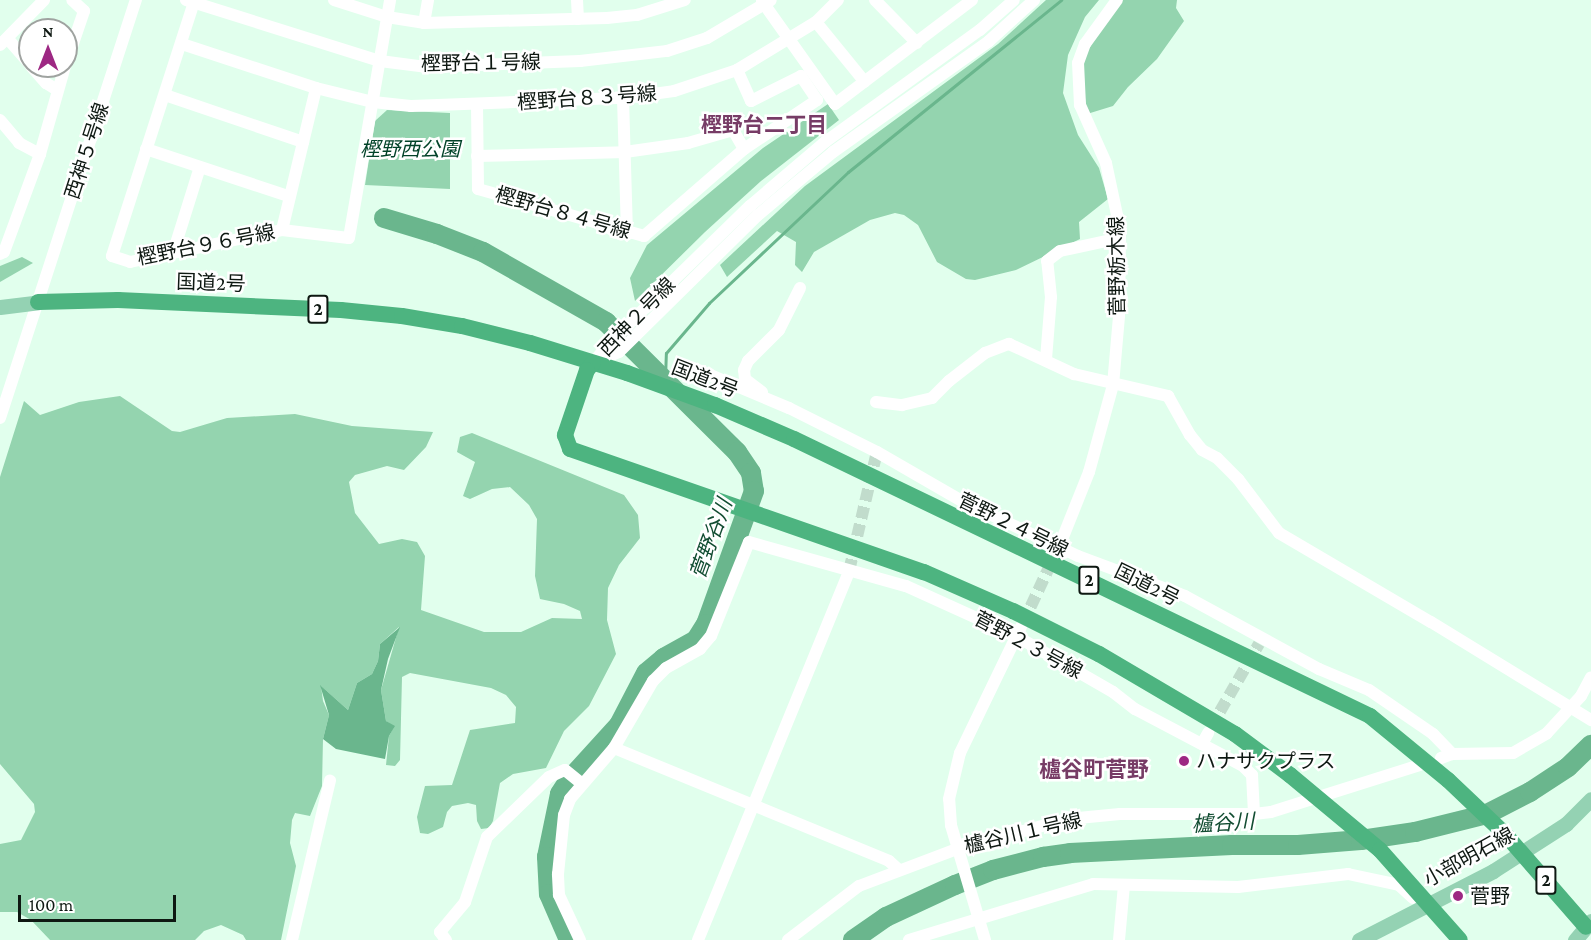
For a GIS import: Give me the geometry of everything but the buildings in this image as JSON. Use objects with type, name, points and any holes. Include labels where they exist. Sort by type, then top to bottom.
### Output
[{"type":"highway","name":"国道2号","points":[[38,302],[130,301],[341,310],[402,316],[462,326],[530,343],[627,372],[715,405],[815,449],[1370,716],[1448,780],[1505,834],[1586,927]]},
{"type":"highway","points":[[592,363],[587,370],[565,435],[570,449],[924,572],[1013,611],[1099,654],[1216,722],[1290,775],[1380,850],[1460,940]]},
{"type":"main road","points":[[0,307],[38,302]]},
{"type":"main road","name":"小部明石線","points":[[1359,940],[1493,871],[1566,824],[1591,799]]},
{"type":"street","points":[[18,54],[4,42],[44,0]]},
{"type":"street","points":[[72,0],[84,11],[78,29]]},
{"type":"street","name":"西神５号線","points":[[38,302],[136,0]]},
{"type":"street","points":[[334,0],[387,17],[424,23],[578,20],[637,15],[685,0]]},
{"type":"street","name":"樫野台９６号線","points":[[190,1],[182,44],[112,256],[130,262],[282,230],[349,238],[390,0]]},
{"type":"street","points":[[424,23],[428,0]]},
{"type":"street","points":[[577,0],[578,20]]},
{"type":"street","name":"樫野台８３号線","points":[[373,102],[411,106],[477,105],[623,99],[674,91],[737,70],[816,22],[838,0]]},
{"type":"street","points":[[876,0],[916,43]]},
{"type":"street","points":[[766,2],[835,104],[971,0]]},
{"type":"street","name":"西神２号線","points":[[592,363],[609,343],[750,206],[817,149],[980,30],[1014,0]]},
{"type":"street","name":"西神２号線","points":[[592,363],[619,352],[758,215],[816,166],[988,40],[1034,0]]},
{"type":"street","name":"菅野栃木線","points":[[1061,542],[1089,472],[1113,385],[1119,316],[1120,238],[1106,163],[1086,120],[1078,95],[1078,63],[1085,44],[1118,0]]},
{"type":"street","name":"樫野台１号線","points":[[190,1],[380,61],[448,67],[622,58],[667,51],[707,38],[766,2]]},
{"type":"street","points":[[816,22],[865,82]]},
{"type":"street","points":[[182,44],[316,88],[373,102]]},
{"type":"street","name":"樫野台８４号線","points":[[477,105],[478,189],[644,236],[744,150],[817,100],[801,76],[751,101],[737,70]]},
{"type":"street","points":[[42,78],[57,90]]},
{"type":"street","points":[[0,254],[4,252],[40,154],[61,78]]},
{"type":"street","points":[[282,230],[288,196],[316,88]]},
{"type":"street","points":[[165,95],[303,142]]},
{"type":"street","points":[[623,99],[627,231]]},
{"type":"street","points":[[0,120],[19,142],[40,154]]},
{"type":"street","points":[[477,156],[625,152],[688,143],[733,130],[744,150]]},
{"type":"street","points":[[146,149],[288,196]]},
{"type":"street","points":[[172,253],[200,167]]},
{"type":"street","points":[[0,221],[12,227]]},
{"type":"street","points":[[1046,359],[1051,297],[1047,261],[1060,251],[1120,238]]},
{"type":"street","points":[[775,402],[745,379],[744,370],[748,361],[780,330],[800,288]]},
{"type":"street","points":[[0,418],[38,302]]},
{"type":"street","points":[[876,402],[902,405],[932,398],[949,381],[985,353],[1009,344],[1046,359],[1074,374],[1113,385],[1168,396],[1190,435],[1202,450],[1217,458],[1238,479],[1279,532],[1591,720]]},
{"type":"street","name":"菅野２４号線","points":[[696,369],[775,402],[877,452],[962,501],[1078,556],[1185,596],[1261,642],[1369,690],[1433,734],[1446,756],[1513,753],[1547,733],[1572,707]]},
{"type":"street","name":"菅野２３号線","points":[[614,748],[653,681],[666,668],[700,649],[711,636],[748,542],[906,586],[1018,631],[1113,692],[1135,709],[1205,739],[1243,766],[1252,775],[1254,814]]},
{"type":"street","points":[[698,940],[849,571]]},
{"type":"street","points":[[985,940],[957,849],[951,825],[949,800],[952,777],[960,753],[1018,631]]},
{"type":"street","points":[[1572,707],[1591,677]]},
{"type":"street","points":[[580,940],[560,895],[558,874],[564,815],[570,799],[614,748],[889,861],[899,870]]},
{"type":"street","name":"櫨谷川１号線","points":[[788,940],[859,886],[957,849],[1068,819],[1120,814],[1271,812],[1420,765]]},
{"type":"street","points":[[446,940],[440,932],[465,902],[487,837],[549,777],[565,770],[582,783]]},
{"type":"street","points":[[292,940],[330,780]]},
{"type":"street","points":[[911,940],[1092,884],[1238,887],[1348,874],[1400,885],[1422,908]]},
{"type":"street","points":[[1119,940],[1124,885]]},
{"type":"green space","points":[[1046,0],[1099,0],[1085,17],[1068,55],[1063,93],[1078,135],[1099,168],[1108,199],[1079,222],[1080,239],[1016,270],[975,280],[966,279],[937,262],[918,225],[904,215],[895,213],[870,220],[814,252],[802,272],[795,265],[796,242],[777,231],[727,277],[720,265],[805,186],[998,44]]},
{"type":"green space","points":[[1123,0],[1177,0],[1176,8],[1184,21],[1157,59],[1128,87],[1113,106],[1087,114],[1081,65],[1088,45]]},
{"type":"green space","points":[[828,104],[839,120],[761,181],[635,301],[630,278],[647,245],[763,148]]},
{"type":"green space","name":"樫野西公園","points":[[387,110],[450,113],[450,189],[365,185],[375,121]]},
{"type":"green space","points":[[22,257],[33,263],[0,282],[0,266]]},
{"type":"green space","points":[[120,396],[172,431],[180,432],[227,418],[295,414],[352,426],[433,432],[426,447],[404,470],[387,466],[355,475],[349,482],[355,513],[379,544],[402,539],[417,542],[425,556],[421,610],[484,632],[521,632],[552,618],[582,619],[580,611],[564,604],[540,599],[535,576],[537,519],[529,505],[510,487],[492,489],[470,499],[463,496],[475,462],[457,452],[460,437],[472,433],[624,495],[638,515],[640,538],[619,565],[608,588],[607,620],[616,654],[589,706],[564,731],[546,768],[513,774],[500,783],[493,821],[489,828],[481,829],[477,821],[476,805],[468,803],[452,806],[447,812],[443,827],[428,834],[420,833],[417,817],[425,786],[452,785],[470,730],[515,723],[516,707],[506,695],[491,688],[410,673],[402,677],[400,760],[395,766],[386,765],[389,736],[394,727],[386,721],[381,690],[399,627],[380,644],[378,661],[372,674],[357,683],[348,710],[321,686],[323,701],[329,715],[323,739],[322,786],[310,816],[295,813],[292,820],[290,843],[296,866],[281,940],[246,940],[243,935],[221,925],[204,931],[195,940],[50,940],[31,920],[17,912],[0,912],[0,844],[21,840],[35,812],[34,804],[0,764],[0,477],[24,401],[40,415],[79,402]]},
{"type":"shaded area","points":[[400,627],[388,659],[381,690],[386,721],[395,726],[389,736],[385,759],[336,749],[323,739],[329,715],[320,685],[348,710],[357,683],[372,674],[378,661],[380,644]]},
{"type":"waterway","points":[[665,378],[666,353],[709,303],[848,172],[1061,0]]},
{"type":"waterway","name":"菅野谷川","points":[[384,218],[437,234],[483,252],[606,322],[737,452],[751,473],[754,491],[706,624],[696,640],[664,658],[646,673],[619,725],[569,780],[560,794],[547,857],[549,894],[569,940]]},
{"type":"waterway","name":"櫨谷川","points":[[853,940],[886,917],[955,885],[993,870],[1043,857],[1070,853],[1232,845],[1298,845],[1361,840],[1415,832],[1487,814],[1530,792],[1568,767],[1591,745]]},
{"type":"tunnel","points":[[849,571],[877,452]]},
{"type":"tunnel","points":[[1023,623],[1061,542]]},
{"type":"tunnel","points":[[1211,727],[1259,644]]},
{"type":"place","name":"ハナサクプラス","points":[[1184,761]]},
{"type":"place","name":"菅野","points":[[1458,896]]},
{"type":"district","name":"樫野台二丁目","points":[[764,125]]},
{"type":"district","name":"櫨谷町菅野","points":[[1094,770]]}]
